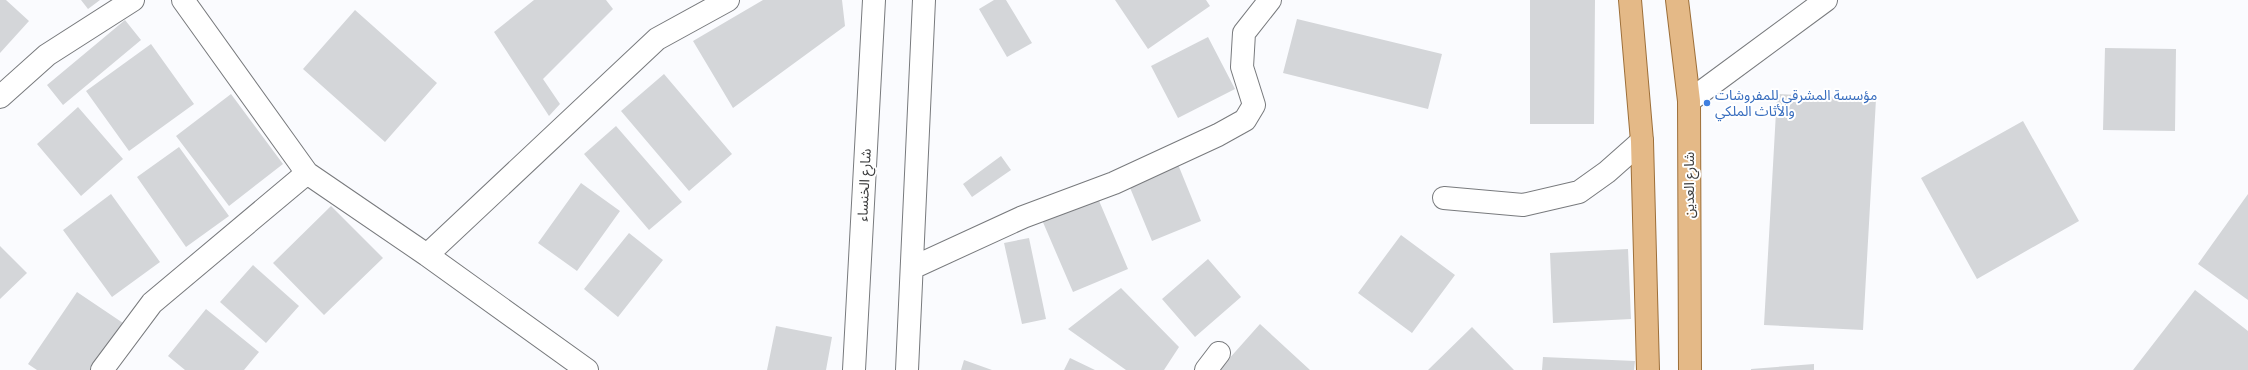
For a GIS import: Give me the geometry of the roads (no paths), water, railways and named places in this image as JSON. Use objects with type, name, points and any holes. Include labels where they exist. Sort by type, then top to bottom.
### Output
[{"type":"main road","points":[[1630,0],[1642,141],[1648,370]]},
{"type":"main road","name":"شارع العدين","points":[[1677,0],[1689,101],[1690,370]]},
{"type":"street","points":[[0,97],[47,55],[133,0]]},
{"type":"street","points":[[183,0],[307,173],[427,255],[587,370]]},
{"type":"street","points":[[427,255],[657,39],[728,0]]},
{"type":"street","name":"شارع الخنساء","points":[[854,370],[874,0]]},
{"type":"street","points":[[907,370],[924,0]]},
{"type":"street","points":[[912,268],[1023,217],[1114,183],[1218,135],[1245,120],[1254,105],[1242,67],[1244,33],[1270,0]]},
{"type":"street","points":[[1689,101],[1826,0]]},
{"type":"street","points":[[1444,198],[1523,205],[1579,192],[1607,172],[1642,141]]},
{"type":"street","points":[[102,370],[152,303],[307,173]]},
{"type":"street","points":[[1206,370],[1219,353]]},
{"type":"place","name":"مؤسسة المشرقي للمفروشات والأثاث الملكي","points":[[1707,103]]}]
